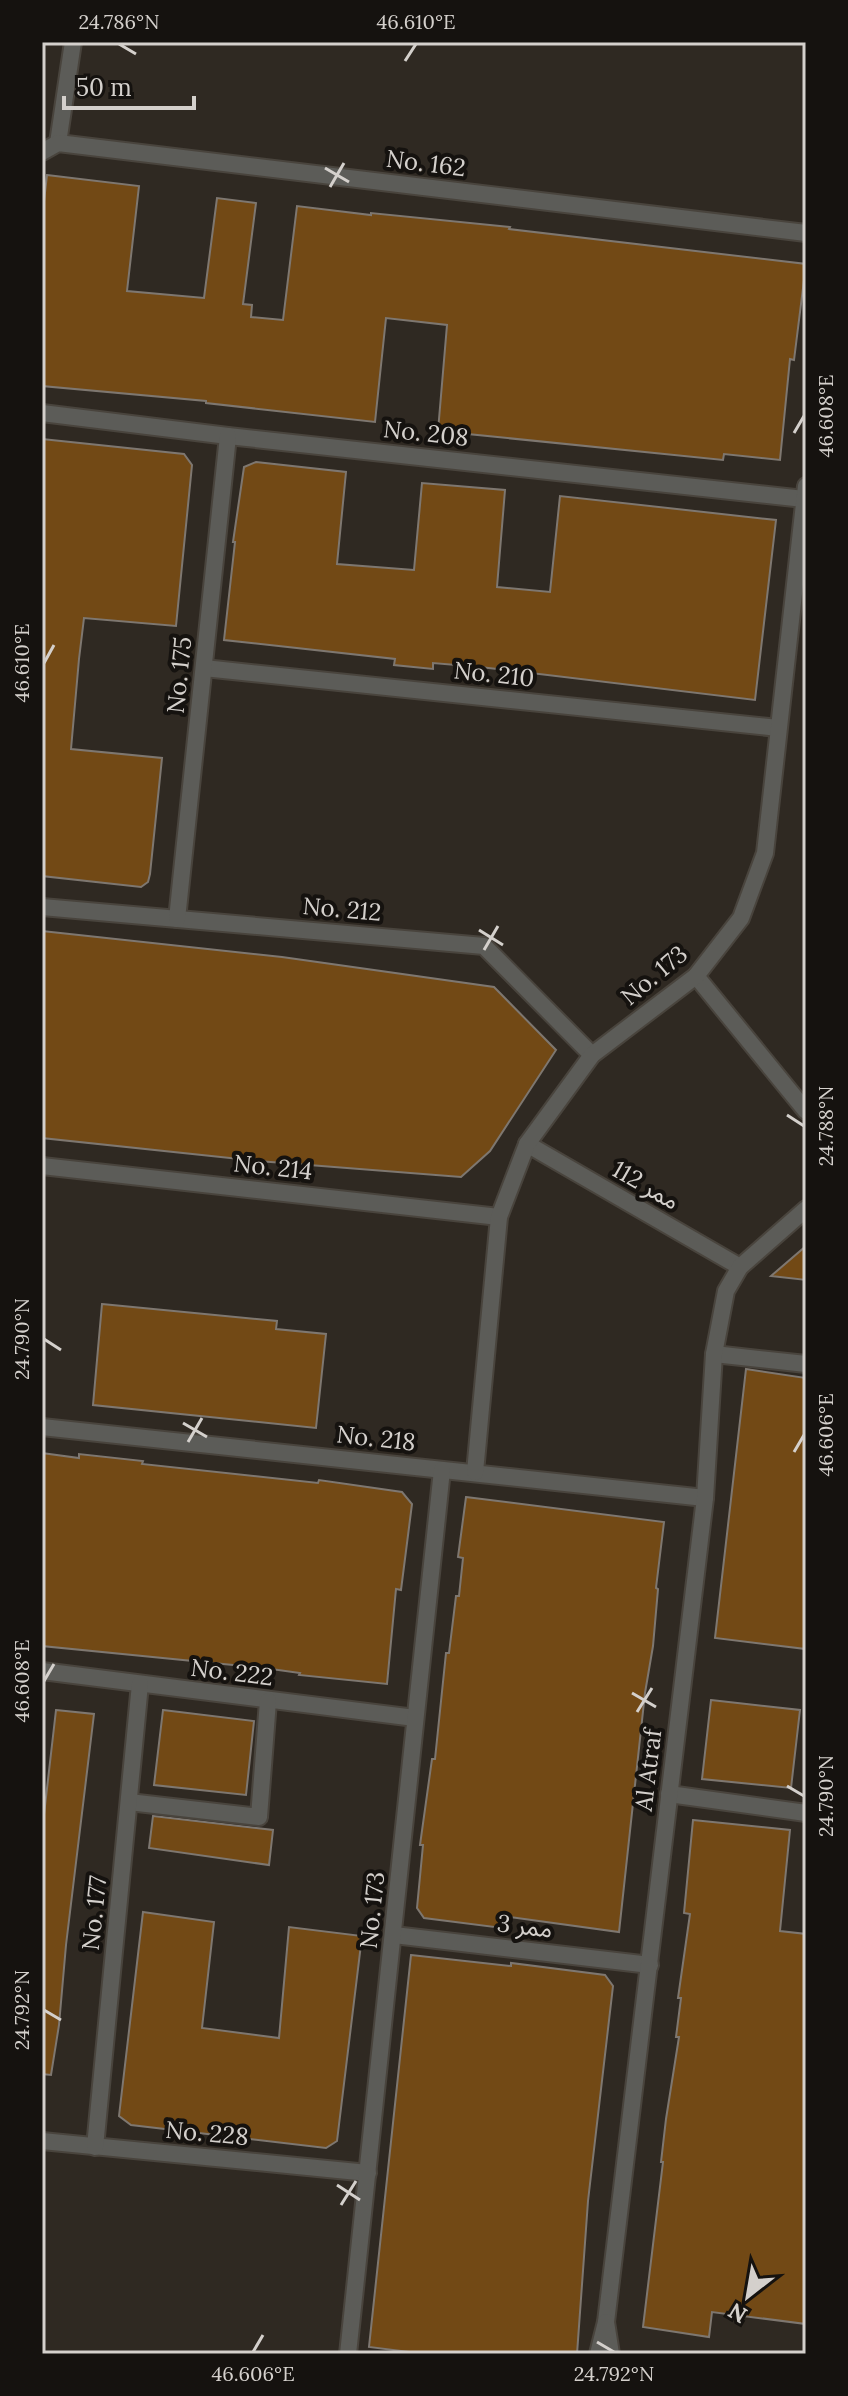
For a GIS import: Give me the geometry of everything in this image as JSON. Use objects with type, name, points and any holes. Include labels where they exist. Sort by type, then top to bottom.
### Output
[{"type":"street","points":[[42,152],[58,143],[73,42]]},
{"type":"street","name":"No. 162","points":[[58,143],[806,233]]},
{"type":"street","name":"No. 208","points":[[42,413],[228,436],[805,492]]},
{"type":"street","name":"No. 175","points":[[177,919],[228,436]]},
{"type":"street","name":"No. 173","points":[[475,1472],[499,1217],[527,1144],[592,1055],[696,976],[741,918],[765,853],[805,492]]},
{"type":"street","name":"No. 210","points":[[204,668],[778,728]]},
{"type":"street","name":"No. 212","points":[[42,907],[484,946],[592,1055]]},
{"type":"street","points":[[696,976],[806,1111]]},
{"type":"street","name":"ممر 112","points":[[527,1144],[740,1267]]},
{"type":"street","name":"No. 214","points":[[42,1166],[499,1217]]},
{"type":"street","name":"Al Atraf","points":[[606,2322],[705,1498],[714,1354],[726,1291],[740,1267],[806,1209]]},
{"type":"street","points":[[714,1354],[806,1364]]},
{"type":"street","name":"No. 218","points":[[42,1427],[705,1498]]},
{"type":"street","name":"No. 173","points":[[348,2354],[442,1470]]},
{"type":"street","name":"No. 222","points":[[42,1671],[415,1718]]},
{"type":"street","name":"No. 177","points":[[95,2147],[140,1684]]},
{"type":"street","points":[[129,1802],[259,1817],[268,1701]]},
{"type":"street","points":[[669,1794],[806,1813]]},
{"type":"street","name":"ممر 3","points":[[394,1935],[650,1965]]},
{"type":"street","name":"No. 228","points":[[42,2141],[368,2173]]},
{"type":"street","points":[[598,2354],[606,2322]]},
{"type":"street","points":[[606,2322],[611,2354]]},
{"type":"building","points":[[47,175],[139,186],[127,291],[204,298],[217,198],[256,203],[243,304],[252,305],[251,317],[283,320],[297,206],[510,227],[806,264],[794,360],[790,359],[780,460],[724,454],[723,460],[438,431],[447,325],[386,318],[375,422],[206,401],[42,386],[42,219]]},
{"type":"building","points":[[42,439],[184,454],[192,465],[176,626],[84,618],[79,659],[71,749],[162,758],[150,874],[148,882],[141,887],[42,876]]},
{"type":"building","points":[[256,462],[346,472],[337,564],[414,570],[422,483],[505,490],[497,587],[550,592],[560,496],[776,520],[755,700],[480,667],[433,663],[433,669],[394,665],[395,659],[224,640],[244,467]]},
{"type":"building","points":[[42,931],[282,957],[494,987],[556,1050],[490,1151],[461,1177],[258,1161],[42,1138]]},
{"type":"building","points":[[806,1246],[806,1280],[771,1276]]},
{"type":"building","points":[[102,1304],[277,1321],[276,1329],[326,1334],[316,1428],[93,1405]]},
{"type":"building","points":[[746,1369],[806,1378],[806,1649],[715,1638]]},
{"type":"building","points":[[42,1453],[79,1458],[79,1454],[318,1483],[319,1480],[402,1492],[412,1504],[401,1590],[396,1589],[387,1684],[299,1675],[264,1668],[42,1646]]},
{"type":"building","points":[[466,1497],[664,1522],[653,1646],[619,1932],[503,1916],[502,1928],[424,1918],[417,1908],[423,1845],[420,1845],[432,1759],[435,1759],[446,1653],[449,1653],[456,1596],[459,1596],[463,1558],[458,1557]]},
{"type":"building","points":[[711,1700],[800,1710],[791,1788],[702,1779]]},
{"type":"building","points":[[56,1710],[94,1714],[51,2075],[42,2074],[42,1832]]},
{"type":"building","points":[[163,1710],[254,1721],[246,1795],[154,1785]]},
{"type":"building","points":[[153,1816],[273,1830],[269,1865],[149,1848]]},
{"type":"building","points":[[693,1820],[790,1830],[780,1931],[806,1934],[806,2324],[712,2312],[709,2337],[643,2327],[666,2119],[679,2037],[676,2037],[681,1998],[678,1998],[690,1914],[684,1913]]},
{"type":"building","points":[[143,1912],[214,1922],[202,2028],[279,2038],[289,1927],[362,1936],[337,2141],[326,2148],[131,2125],[119,2116]]},
{"type":"building","points":[[411,1955],[605,1975],[613,1986],[588,2201],[577,2354],[425,2354],[369,2347]]}]
